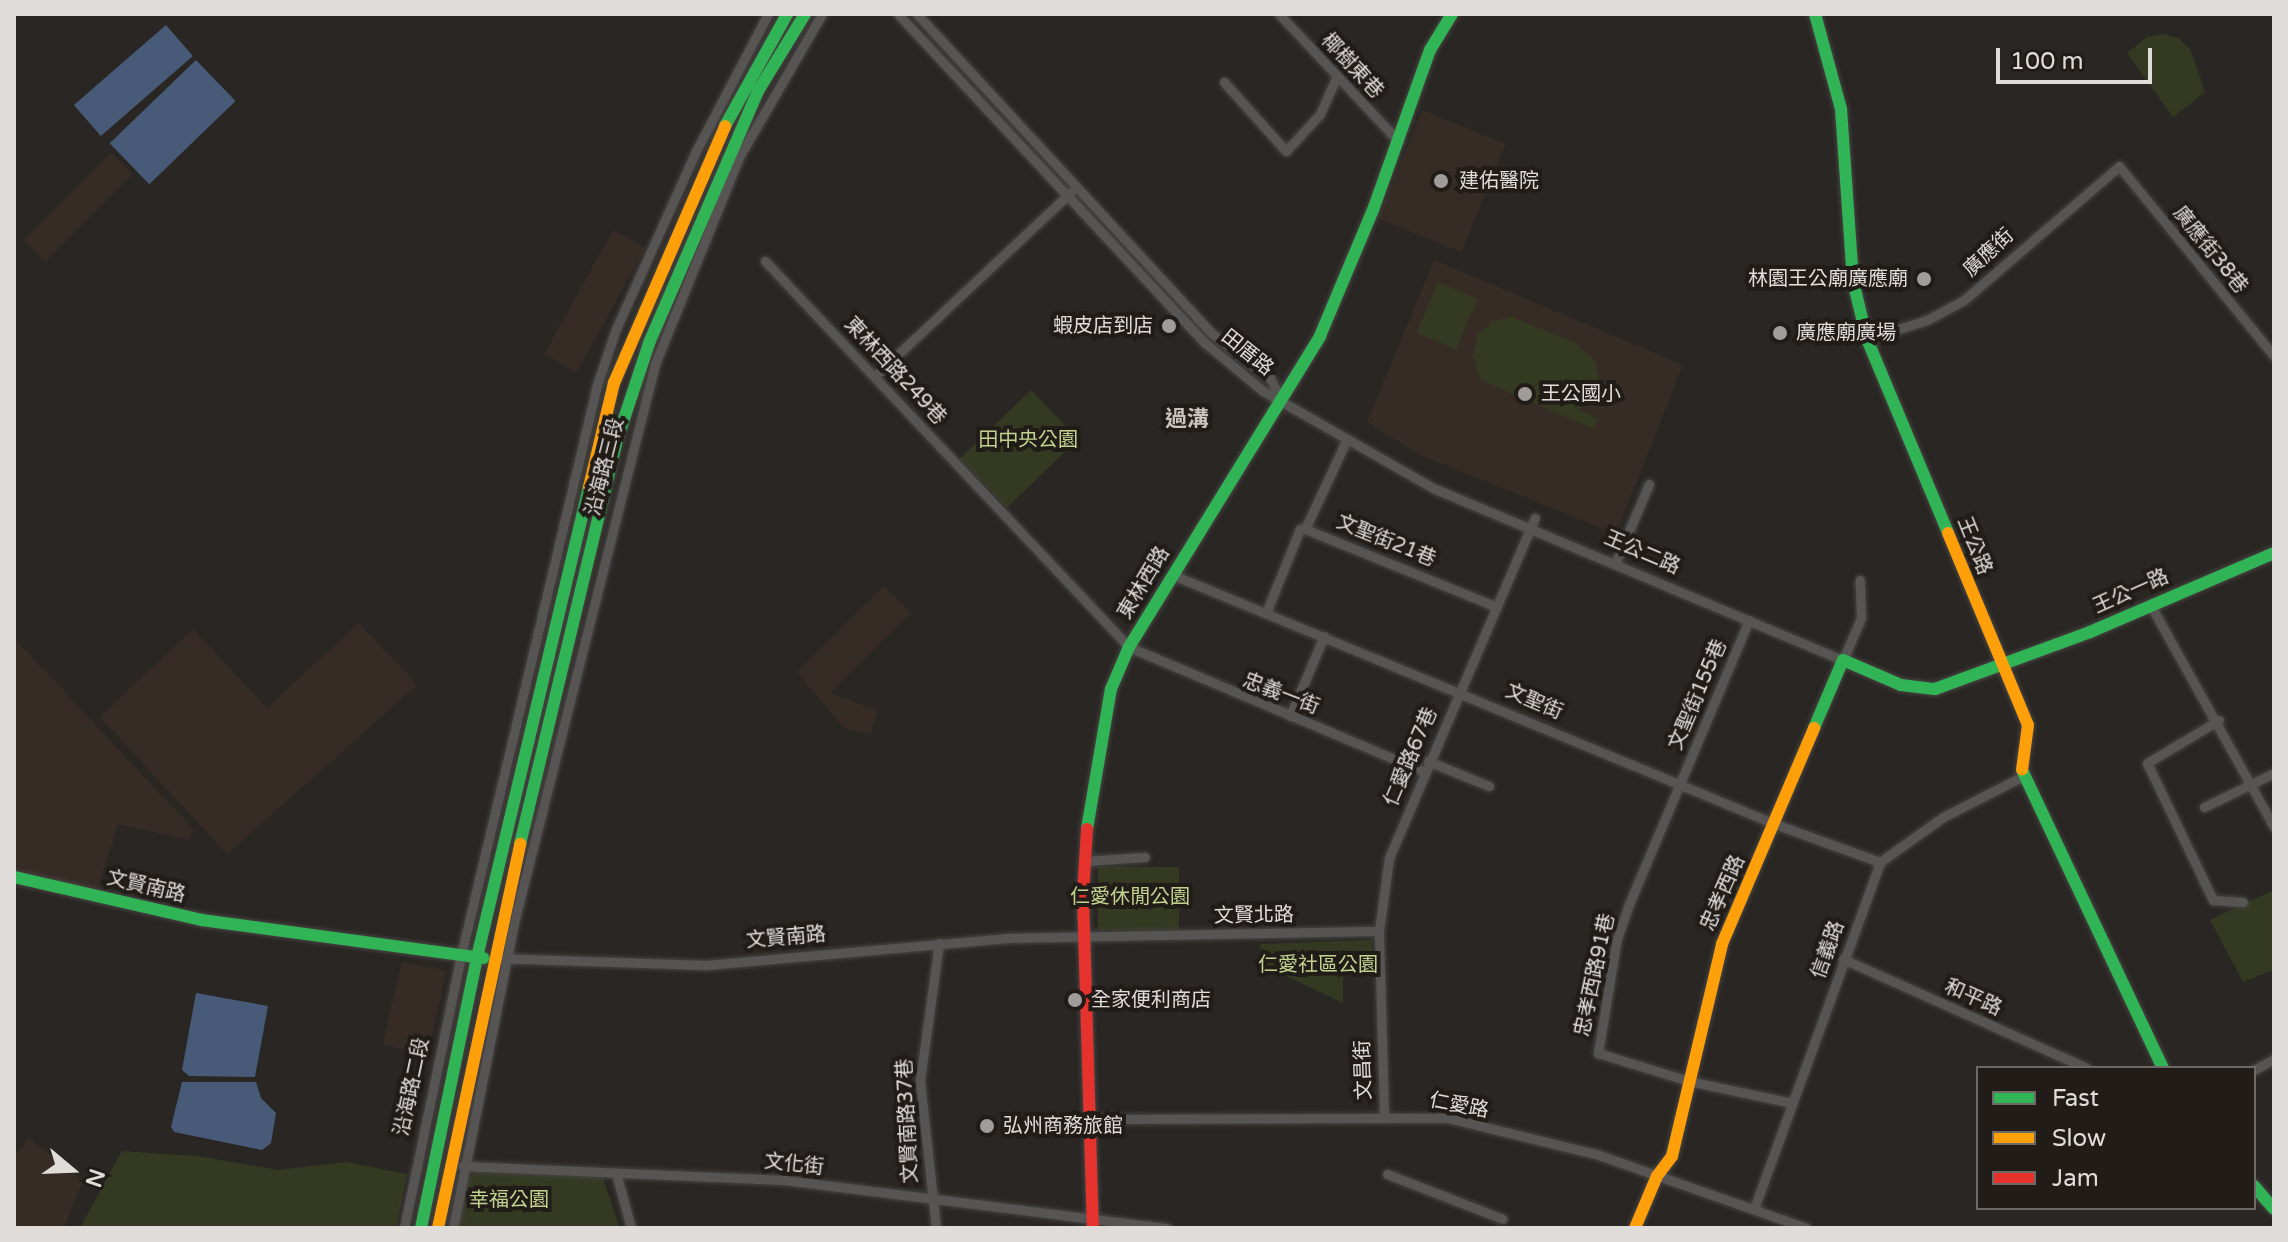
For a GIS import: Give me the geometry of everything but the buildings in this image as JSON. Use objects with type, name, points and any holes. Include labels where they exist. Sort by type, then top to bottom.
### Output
[{"type":"street","name":"沿海路三段","points":[[477,957],[600,433],[626,351],[683,214],[701,155],[768,14]]},
{"type":"street","name":"沿海路三段","points":[[461,955],[586,431],[611,344],[670,208],[787,14]]},
{"type":"street","name":"沿海路三段","points":[[493,958],[553,735],[630,421],[650,359],[758,91],[805,14]]},
{"type":"street","name":"沿海路三段","points":[[650,359],[739,157],[822,14]]},
{"type":"street","name":"田厝路","points":[[898,14],[1205,343],[1263,391],[1280,398]]},
{"type":"street","name":"田厝路","points":[[917,14],[1214,336],[1270,378],[1280,398]]},
{"type":"street","name":"椰樹東巷","points":[[1279,14],[1399,142]]},
{"type":"street","name":"東林西路","points":[[1094,1224],[1083,938],[1085,861],[1101,722],[1129,647],[1320,336],[1399,142],[1430,50],[1452,14]]},
{"type":"street","name":"王公路","points":[[1815,14],[1841,109],[1853,281],[1867,339],[2028,725],[2021,777]]},
{"type":"street","points":[[1224,82],[1286,151],[1320,114],[1337,76]]},
{"type":"street","name":"廣應街","points":[[1867,339],[1927,320],[1964,300],[2119,166]]},
{"type":"street","name":"廣應街38巷","points":[[2119,166],[2274,356]]},
{"type":"street","points":[[876,375],[1076,187]]},
{"type":"street","points":[[670,208],[683,214]]},
{"type":"street","name":"東林西路249巷","points":[[765,261],[876,375],[1129,647]]},
{"type":"street","points":[[611,344],[650,359]]},
{"type":"street","name":"王公二路","points":[[1280,398],[1433,488],[1917,690],[2002,666]]},
{"type":"street","points":[[586,431],[600,433]]},
{"type":"street","points":[[1305,529],[1347,439]]},
{"type":"street","points":[[1615,564],[1649,484]]},
{"type":"street","name":"仁愛路67巷","points":[[1380,1024],[1379,931],[1389,858],[1423,771],[1535,518]]},
{"type":"street","name":"文聖街21巷","points":[[1266,613],[1300,529],[1495,606]]},
{"type":"street","name":"王公一路","points":[[2002,666],[2274,553]]},
{"type":"street","name":"文聖街","points":[[1173,575],[1458,690],[1775,824],[1880,862]]},
{"type":"street","name":"忠孝西路","points":[[1635,1228],[1657,1176],[1672,1156],[1717,959],[1861,618],[1860,580]]},
{"type":"street","points":[[2151,606],[2201,687],[2272,823]]},
{"type":"street","name":"文聖街155巷","points":[[1629,904],[1749,620]]},
{"type":"street","points":[[1290,716],[1324,636]]},
{"type":"street","name":"忠義一街","points":[[1129,647],[1423,771]]},
{"type":"street","points":[[2219,720],[2147,763],[2213,900],[2243,902]]},
{"type":"street","points":[[515,725],[553,735]]},
{"type":"street","name":"沿海路三段","points":[[507,960],[553,735]]},
{"type":"street","points":[[1428,761],[1489,786]]},
{"type":"street","points":[[2204,807],[2274,773]]},
{"type":"street","points":[[1880,862],[1943,817],[2021,777],[2162,1066]]},
{"type":"street","points":[[1085,861],[1145,857]]},
{"type":"street","name":"信義路","points":[[1755,1206],[1880,862]]},
{"type":"street","name":"文賢南路","points":[[14,877],[202,920],[507,960],[706,965],[939,943],[1083,938]]},
{"type":"street","name":"忠孝西路91巷","points":[[1629,904],[1617,938],[1598,1053],[1689,1081]]},
{"type":"street","name":"文賢北路","points":[[1083,938],[1379,931]]},
{"type":"street","name":"文賢南路37巷","points":[[936,1228],[920,1080],[939,943]]},
{"type":"street","name":"沿海路二段","points":[[404,1228],[461,955]]},
{"type":"street","name":"沿海路二段","points":[[421,1228],[477,957]]},
{"type":"street","points":[[438,1228],[493,958]]},
{"type":"street","name":"和平路","points":[[1843,959],[2083,1066]]},
{"type":"street","points":[[453,1228],[507,960]]},
{"type":"street","name":"文昌街","points":[[1380,1024],[1384,1114]]},
{"type":"street","points":[[2256,1069],[2274,1059]]},
{"type":"street","points":[[1689,1081],[1792,1103]]},
{"type":"street","name":"仁愛路","points":[[1090,1119],[1384,1114],[1448,1118],[1596,1154],[1755,1206],[1806,1228]]},
{"type":"street","name":"文化街","points":[[416,1169],[466,1166],[785,1180],[1094,1224],[1167,1228]]},
{"type":"street","points":[[616,1173],[631,1228]]},
{"type":"street","points":[[1387,1174],[1503,1219]]},
{"type":"street","points":[[2256,1188],[2274,1209]]},
{"type":"shaded area","name":"建佑醫院","points":[[1422,110],[1505,144],[1462,252],[1378,218]]},
{"type":"shaded area","points":[[111,153],[132,174],[45,261],[24,240]]},
{"type":"shaded area","points":[[613,230],[645,248],[577,372],[544,354]]},
{"type":"shaded area","name":"王公國小","points":[[1434,260],[1683,365],[1616,534],[1422,456],[1367,422]]},
{"type":"shaded area","points":[[884,586],[911,613],[830,693],[877,710],[871,734],[844,728],[797,672]]},
{"type":"shaded area","points":[[359,623],[417,685],[227,854],[100,717],[193,629],[267,708]]},
{"type":"shaded area","points":[[14,638],[194,830],[189,840],[118,824],[95,898],[14,877]]},
{"type":"shaded area","points":[[402,961],[447,971],[427,1055],[383,1045]]},
{"type":"shaded area","points":[[29,1138],[83,1181],[64,1228],[14,1228],[14,1157]]},
{"type":"green space","points":[[2162,34],[2178,38],[2190,49],[2205,92],[2173,117],[2127,53],[2147,37]]},
{"type":"green space","points":[[1438,282],[1478,299],[1456,349],[1417,333]]},
{"type":"green space","points":[[1512,317],[1575,343],[1595,361],[1600,385],[1578,410],[1599,419],[1594,429],[1481,380],[1473,356],[1478,334],[1493,321]]},
{"type":"green space","name":"田中央公園","points":[[1031,390],[1078,439],[1007,508],[960,459]]},
{"type":"green space","name":"仁愛休閒公園","points":[[1098,867],[1179,867],[1179,930],[1098,930]]},
{"type":"green space","points":[[2274,890],[2274,970],[2243,982],[2210,920]]},
{"type":"green space","name":"仁愛社區公園","points":[[1372,940],[1372,966],[1343,968],[1343,1003],[1259,963],[1261,944]]},
{"type":"green space","points":[[122,1151],[198,1156],[278,1170],[347,1162],[407,1174],[396,1228],[80,1228]]},
{"type":"green space","name":"幸福公園","points":[[479,1170],[603,1178],[620,1228],[456,1228],[467,1178]]},
{"type":"water","points":[[166,25],[193,56],[101,136],[74,105]]},
{"type":"water","points":[[196,60],[236,101],[149,184],[110,143]]},
{"type":"water","points":[[196,993],[268,1006],[255,1077],[189,1076],[182,1070]]},
{"type":"water","points":[[182,1082],[256,1082],[261,1098],[276,1113],[271,1143],[262,1150],[174,1132],[171,1127]]},
{"type":"traffic: fast","points":[[725,126],[787,14]]},
{"type":"traffic: fast","points":[[520,844],[618,437],[649,343],[758,91],[805,14]]},
{"type":"traffic: fast","points":[[1087,829],[1111,689],[1129,647],[1320,336],[1373,210],[1430,50],[1452,14]]},
{"type":"traffic: fast","points":[[1815,14],[1841,109],[1853,281],[1867,339],[1948,533]]},
{"type":"traffic: fast","points":[[421,1228],[477,957],[589,487]]},
{"type":"traffic: fast","points":[[1814,728],[1843,660],[1901,685],[1935,689],[2090,632],[2274,553]]},
{"type":"traffic: fast","points":[[2022,770],[2162,1066]]},
{"type":"traffic: fast","points":[[14,877],[202,920],[483,958]]},
{"type":"traffic: fast","points":[[2256,1188],[2274,1209]]},
{"type":"traffic: slow","points":[[589,487],[614,383],[725,126]]},
{"type":"traffic: slow","points":[[1948,533],[2028,725],[2022,770]]},
{"type":"traffic: slow","points":[[1635,1228],[1657,1176],[1672,1156],[1722,944],[1814,728]]},
{"type":"traffic: slow","points":[[438,1228],[520,844]]},
{"type":"traffic: jam","points":[[1087,829],[1083,895],[1093,1228]]},
{"type":"place","name":"建佑醫院","points":[[1441,181]]},
{"type":"place","name":"林園王公廟廣應廟","points":[[1924,279]]},
{"type":"place","name":"蝦皮店到店","points":[[1169,326]]},
{"type":"place","name":"廣應廟廣場","points":[[1780,333]]},
{"type":"place","name":"王公國小","points":[[1525,394]]},
{"type":"place","name":"全家便利商店","points":[[1075,1000]]},
{"type":"place","name":"弘州商務旅館","points":[[987,1126]]},
{"type":"district","name":"過溝","points":[[1187,420]]}]
